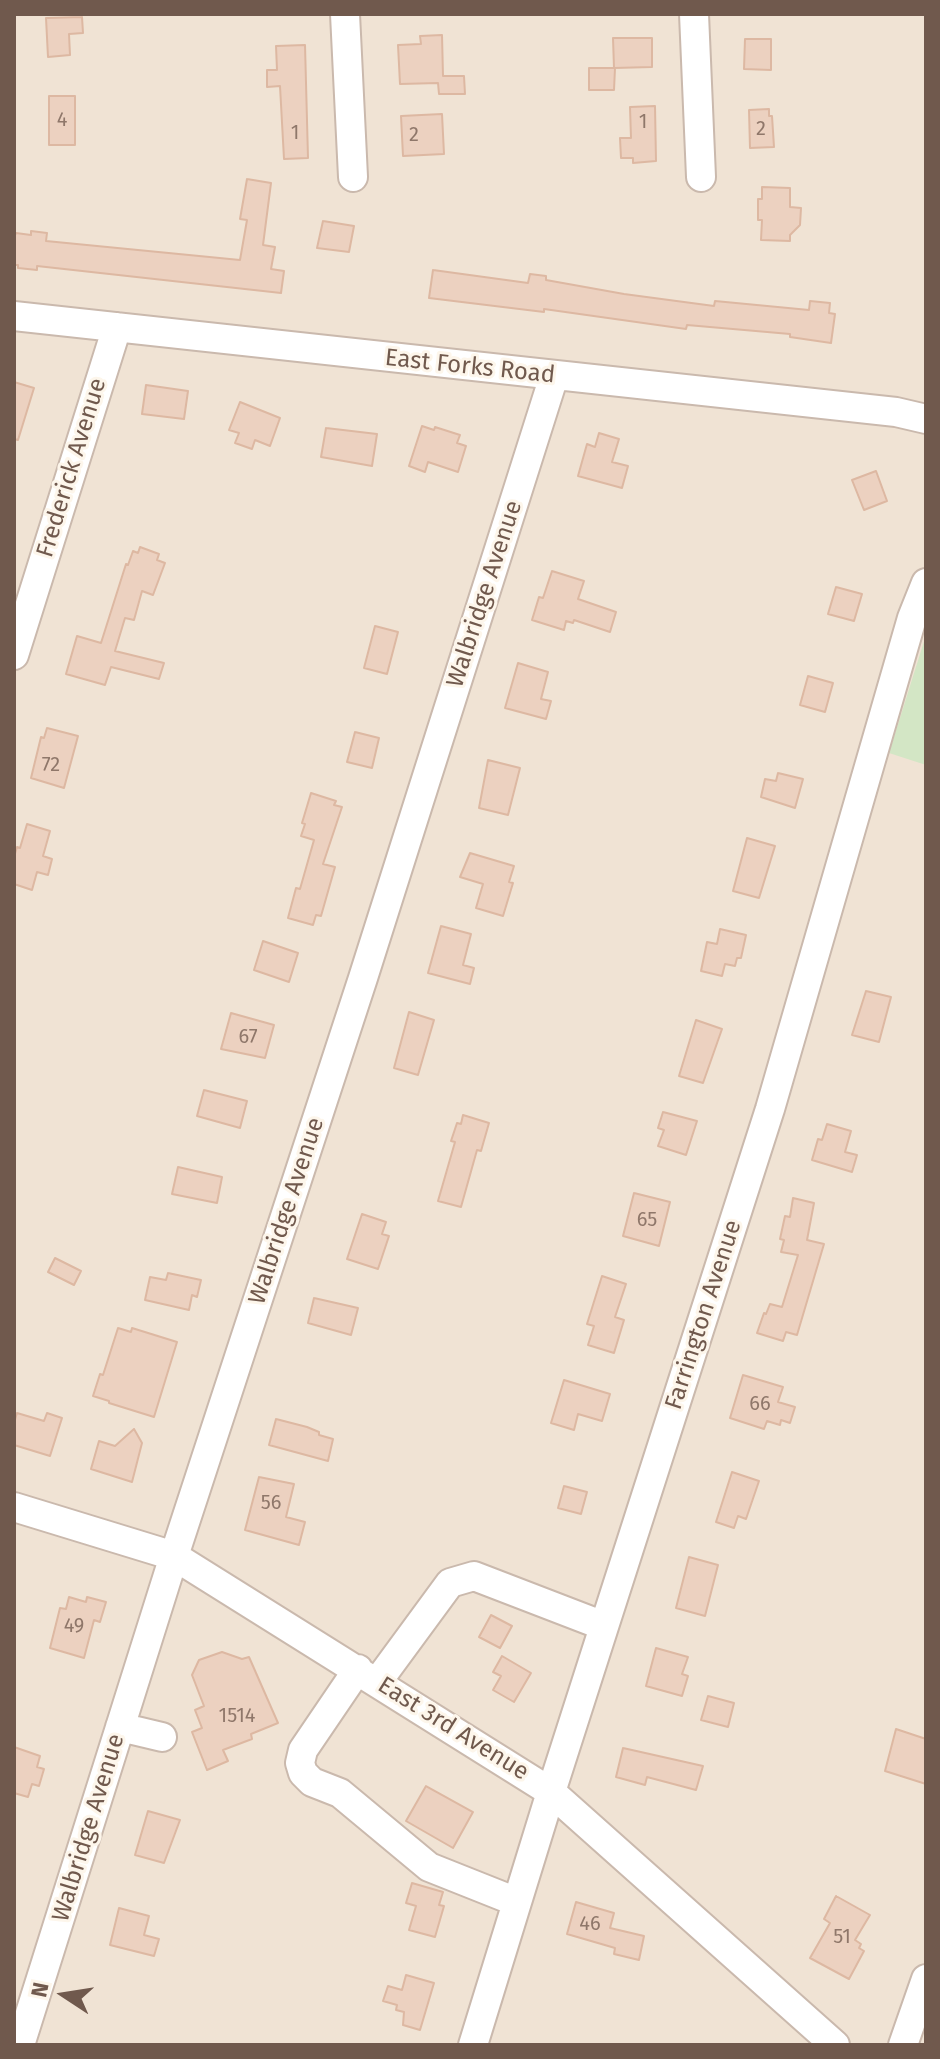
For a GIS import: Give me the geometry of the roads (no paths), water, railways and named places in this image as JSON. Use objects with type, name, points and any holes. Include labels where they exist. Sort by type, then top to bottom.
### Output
[{"type":"street","points":[[345,14],[353,177]]},
{"type":"street","points":[[694,14],[701,177]]},
{"type":"street","name":"East Forks Road","points":[[14,316],[896,412],[924,426]]},
{"type":"street","name":"Frederick Avenue","points":[[14,655],[117,327]]},
{"type":"street","name":"Walbridge Avenue","points":[[20,2045],[554,376]]},
{"type":"street","name":"Farrington Avenue","points":[[473,2045],[770,1109],[912,618],[926,583]]},
{"type":"street","name":"East 3rd Avenue","points":[[14,1507],[174,1556],[551,1792],[835,2045]]},
{"type":"street","points":[[517,1902],[429,1867],[340,1793],[312,1782],[303,1773],[300,1763],[303,1750],[450,1583],[474,1576],[604,1626]]},
{"type":"street","points":[[120,1727],[162,1737]]},
{"type":"street","points":[[903,2045],[926,1979]]}]
